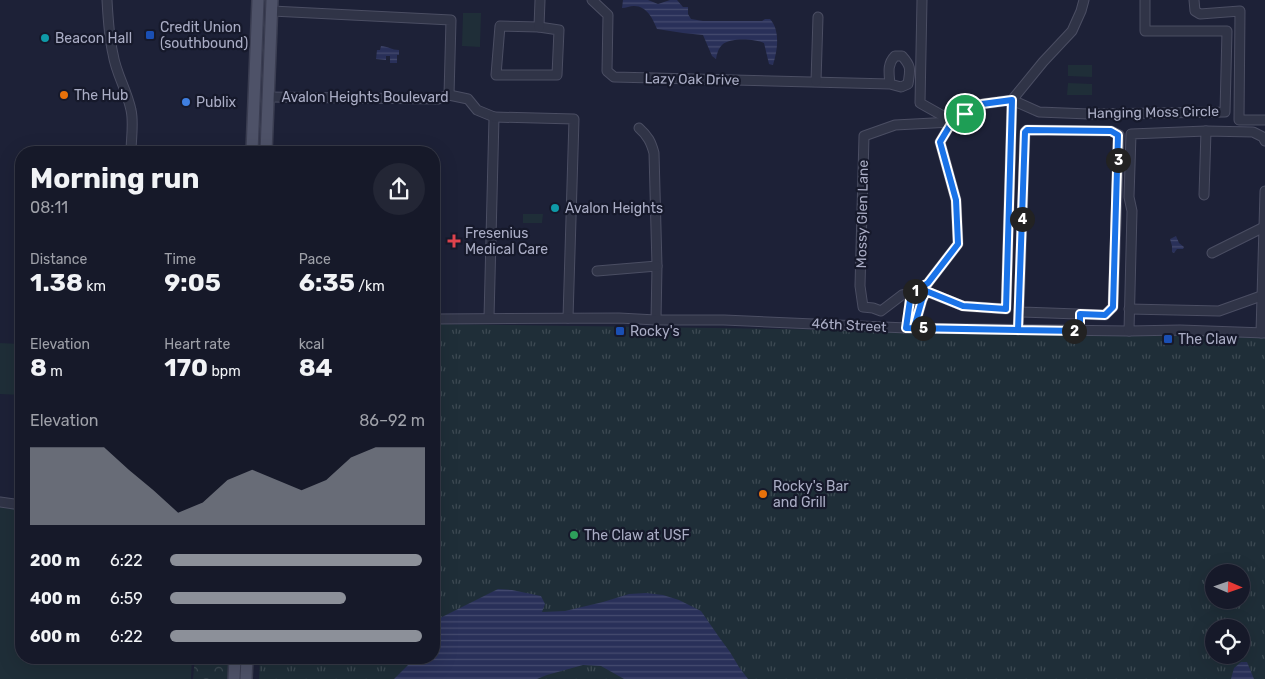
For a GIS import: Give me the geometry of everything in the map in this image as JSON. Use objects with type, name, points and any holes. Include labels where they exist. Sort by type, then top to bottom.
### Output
[{"type":"main road","points":[[252,146],[258,0]]},
{"type":"main road","points":[[266,146],[272,6]]},
{"type":"main road","points":[[256,35],[262,70],[262,88],[268,97]]},
{"type":"main road","points":[[234,679],[235,664]]},
{"type":"main road","points":[[246,679],[247,664]]},
{"type":"street","points":[[106,0],[112,55],[131,111],[131,146]]},
{"type":"street","points":[[539,27],[540,0]]},
{"type":"street","name":"Lazy Oak Drive","points":[[592,0],[608,16],[608,71],[614,77],[890,84]]},
{"type":"street","points":[[922,0],[920,103],[952,122]]},
{"type":"street","points":[[922,291],[963,306],[1006,309],[1012,100],[1043,62],[1072,31],[1084,0]]},
{"type":"street","name":"Hanging Moss Circle","points":[[1012,100],[1040,112],[1089,114],[1225,112],[1227,32],[1145,32],[1145,0]]},
{"type":"street","points":[[1194,0],[1195,11],[1200,14],[1240,11],[1239,120],[1265,120]]},
{"type":"street","points":[[272,6],[302,13],[451,20],[449,95]]},
{"type":"street","points":[[816,81],[818,17]]},
{"type":"street","points":[[500,26],[539,27],[559,30],[557,75],[496,75],[500,26]]},
{"type":"street","name":"Avalon Heights Boulevard","points":[[268,97],[438,99],[449,95],[468,99],[477,110],[494,117]]},
{"type":"street","points":[[910,328],[910,300],[922,291],[958,244],[956,200],[940,142],[952,122],[982,104],[1012,100]]},
{"type":"street","points":[[488,318],[494,117],[574,119],[568,318]]},
{"type":"street","name":"Mossy Glen Lane","points":[[922,291],[902,295],[881,311],[863,307],[860,286],[864,136],[895,125],[952,122]]},
{"type":"street","points":[[639,128],[649,139],[654,153],[657,266],[656,320]]},
{"type":"street","points":[[1018,330],[1025,132],[1027,130],[1111,131],[1118,135],[1206,130],[1253,132],[1265,140]]},
{"type":"street","points":[[1204,195],[1206,130]]},
{"type":"street","points":[[1129,331],[1132,211],[1129,197],[1130,134]]},
{"type":"street","points":[[1019,310],[1022,312],[1105,315],[1113,307],[1118,135]]},
{"type":"street","points":[[1263,333],[1261,296],[1265,191]]},
{"type":"street","points":[[1212,253],[1264,227]]},
{"type":"street","points":[[597,271],[657,266]]},
{"type":"street","points":[[910,328],[922,300],[922,291]]},
{"type":"street","points":[[1130,309],[1219,311],[1261,296]]},
{"type":"street","points":[[1080,314],[1080,331]]},
{"type":"street","name":"46th Street","points":[[440,318],[619,318],[724,320],[910,328],[1080,331],[1180,330],[1263,333]]},
{"type":"street","points":[[0,502],[15,505]]},
{"type":"green space","points":[[463,13],[481,13],[480,47],[462,46]]},
{"type":"green space","points":[[1068,65],[1092,65],[1092,77],[1068,76]]},
{"type":"green space","points":[[1068,83],[1092,84],[1092,95],[1067,95]]},
{"type":"green space","points":[[523,214],[543,214],[542,223],[523,223]]},
{"type":"green space","points":[[440,324],[1265,336],[1265,679],[259,679],[260,664],[440,664]]},
{"type":"green space","points":[[0,343],[15,344],[15,395],[0,394]]},
{"type":"green space","points":[[0,504],[15,506],[15,664],[192,664],[191,679],[0,679]]},
{"type":"green space","points":[[194,664],[230,664],[229,679],[193,679]]},
{"type":"water","points":[[623,0],[648,0],[658,4],[677,0],[683,7],[688,7],[688,14],[691,19],[703,21],[762,21],[770,19],[777,35],[777,48],[773,65],[769,64],[764,43],[755,40],[726,42],[717,53],[716,59],[712,56],[703,35],[657,29],[651,17],[643,8],[634,6],[622,8]]},
{"type":"water","points":[[381,46],[399,50],[397,63],[390,63],[390,56],[386,56],[386,60],[376,59],[377,50],[380,50]]},
{"type":"water","points":[[1176,236],[1179,243],[1184,247],[1183,249],[1177,249],[1174,253],[1172,252],[1170,239]]},
{"type":"water","points":[[498,589],[541,596],[545,604],[542,612],[565,611],[629,594],[663,595],[679,600],[701,611],[748,679],[624,679],[601,666],[583,665],[537,679],[394,679],[408,664],[440,664],[440,618]]},
{"type":"water","points":[[1239,664],[1248,664],[1254,679],[1231,679],[1234,668]]},
{"type":"place","name":"Credit Union (southbound)","points":[[150,35]]},
{"type":"place","name":"Beacon Hall","points":[[45,38]]},
{"type":"place","name":"The Hub","points":[[64,95]]},
{"type":"place","name":"Publix","points":[[186,102]]},
{"type":"place","name":"Avalon Heights","points":[[555,208]]},
{"type":"place","name":"Fresenius Medical Care","points":[[454,241]]},
{"type":"place","name":"Rocky's","points":[[620,331]]},
{"type":"place","name":"The Claw","points":[[1168,339]]},
{"type":"place","name":"Rocky's Bar and Grill","points":[[763,494]]},
{"type":"place","name":"The Claw at USF","points":[[574,535]]},
{"type":"route","points":[[965,114],[952,122],[940,142],[956,200],[958,244],[928,283],[912,293],[906,328],[1018,330],[1080,331],[1080,314],[1105,315],[1113,307],[1118,135],[1111,131],[1027,130],[1025,132],[1018,330],[914,328],[926,291],[963,306],[1006,309],[1012,100],[982,104],[965,114]]}]
